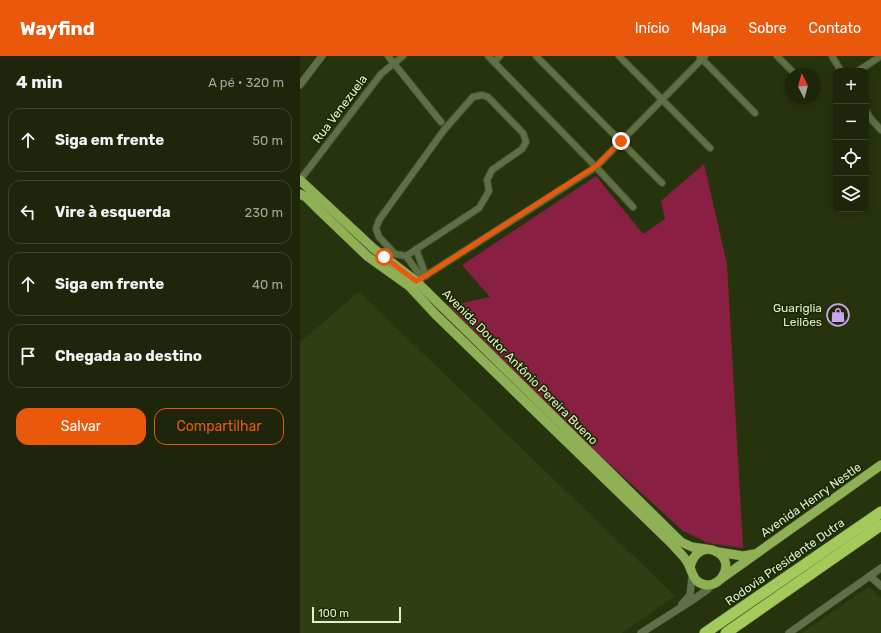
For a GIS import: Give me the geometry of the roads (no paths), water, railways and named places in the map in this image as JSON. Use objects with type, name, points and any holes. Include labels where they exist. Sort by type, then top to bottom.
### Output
[{"type":"highway","name":"Rodovia Presidente Dutra","points":[[705,633],[881,512]]},
{"type":"highway","name":"Rodovia Presidente Dutra","points":[[726,633],[881,526]]},
{"type":"main road","name":"Avenida Doutor Antônio Pereira Bueno","points":[[300,180],[369,245],[418,280],[676,538],[692,547],[706,549]]},
{"type":"main road","name":"Avenida Doutor Antônio Pereira Bueno","points":[[300,194],[314,205],[367,256],[418,280],[436,315],[672,544],[687,560],[691,571]]},
{"type":"main road","name":"Avenida Henry Nestle","points":[[722,578],[881,465]]},
{"type":"main road","points":[[718,552],[723,557],[726,564],[726,572],[722,578],[718,582],[712,584],[704,584],[697,581],[691,571],[692,559],[698,552],[706,549],[743,556],[756,554]]},
{"type":"street","points":[[300,85],[322,56]]},
{"type":"street","points":[[388,56],[441,122]]},
{"type":"street","name":"Rua Venezuela","points":[[300,180],[381,74],[403,56]]},
{"type":"street","points":[[488,56],[596,166],[633,207]]},
{"type":"street","points":[[494,62],[500,56]]},
{"type":"street","points":[[536,56],[662,183]]},
{"type":"street","points":[[619,56],[710,148]]},
{"type":"street","points":[[777,56],[789,68]]},
{"type":"street","points":[[832,56],[839,68]]},
{"type":"street","points":[[863,68],[881,56]]},
{"type":"street","points":[[418,280],[596,166],[662,100],[702,57],[755,112]]},
{"type":"street","points":[[482,95],[488,97],[522,133],[526,142],[522,149],[492,170],[487,180],[489,191],[479,208],[416,249],[406,256],[395,254],[379,237],[376,229],[379,220],[444,130],[473,97],[482,95]]},
{"type":"street","points":[[869,114],[880,126]]},
{"type":"street","points":[[416,249],[418,280]]},
{"type":"street","points":[[406,256],[418,280]]},
{"type":"street","points":[[789,633],[881,568]]},
{"type":"street","points":[[678,609],[690,595],[691,571]]},
{"type":"street","points":[[870,576],[881,586]]},
{"type":"street","points":[[641,633],[700,594],[712,584]]},
{"type":"place","name":"Guariglia Leilões","points":[[838,315]]}]
